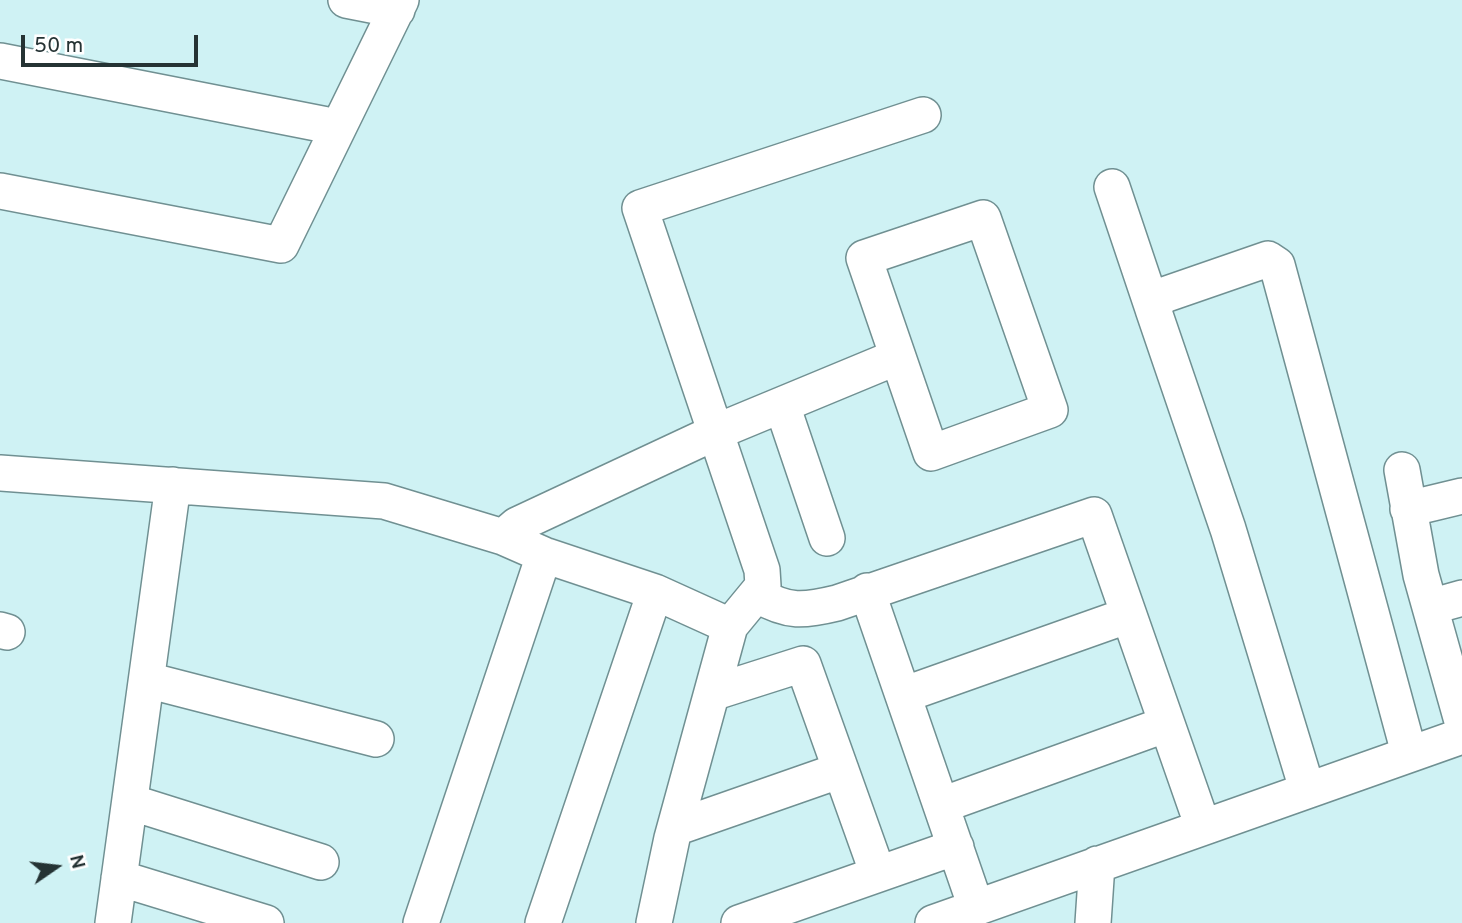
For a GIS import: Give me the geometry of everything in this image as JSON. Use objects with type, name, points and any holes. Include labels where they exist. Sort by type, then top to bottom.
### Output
[{"type":"street","points":[[0,191],[281,245],[399,5],[346,0]]},
{"type":"street","points":[[0,61],[337,127]]},
{"type":"street","points":[[654,923],[674,828],[730,625],[763,586],[762,570],[640,208],[923,115]]},
{"type":"street","points":[[1112,187],[1228,529],[1307,789]]},
{"type":"street","points":[[983,218],[1050,410],[931,453],[897,357],[864,258],[983,218]]},
{"type":"street","points":[[1153,309],[1161,296],[1268,259],[1278,265],[1409,753]]},
{"type":"street","points":[[503,537],[517,525],[716,432],[897,357]]},
{"type":"street","points":[[782,405],[827,538]]},
{"type":"street","points":[[1402,470],[1408,509],[1446,602],[1462,721]]},
{"type":"street","points":[[0,473],[384,501],[503,537],[544,555],[655,592],[730,625]]},
{"type":"street","points":[[113,923],[173,485]]},
{"type":"street","points":[[1408,509],[1462,496]]},
{"type":"street","points":[[758,595],[779,607],[811,609],[1094,515],[1203,827]]},
{"type":"street","points":[[421,923],[544,555]]},
{"type":"street","points":[[867,591],[976,906]]},
{"type":"street","points":[[543,923],[655,592]]},
{"type":"street","points":[[903,695],[1129,615]]},
{"type":"street","points":[[712,693],[803,664],[878,874]]},
{"type":"street","points":[[146,680],[376,739]]},
{"type":"street","points":[[942,805],[1167,724]]},
{"type":"street","points":[[933,923],[1462,736]]},
{"type":"street","points":[[674,828],[841,770]]},
{"type":"street","points":[[130,802],[321,862]]},
{"type":"street","points":[[739,923],[956,847]]},
{"type":"street","points":[[1093,923],[1097,864]]},
{"type":"street","points":[[119,878],[267,923]]}]
